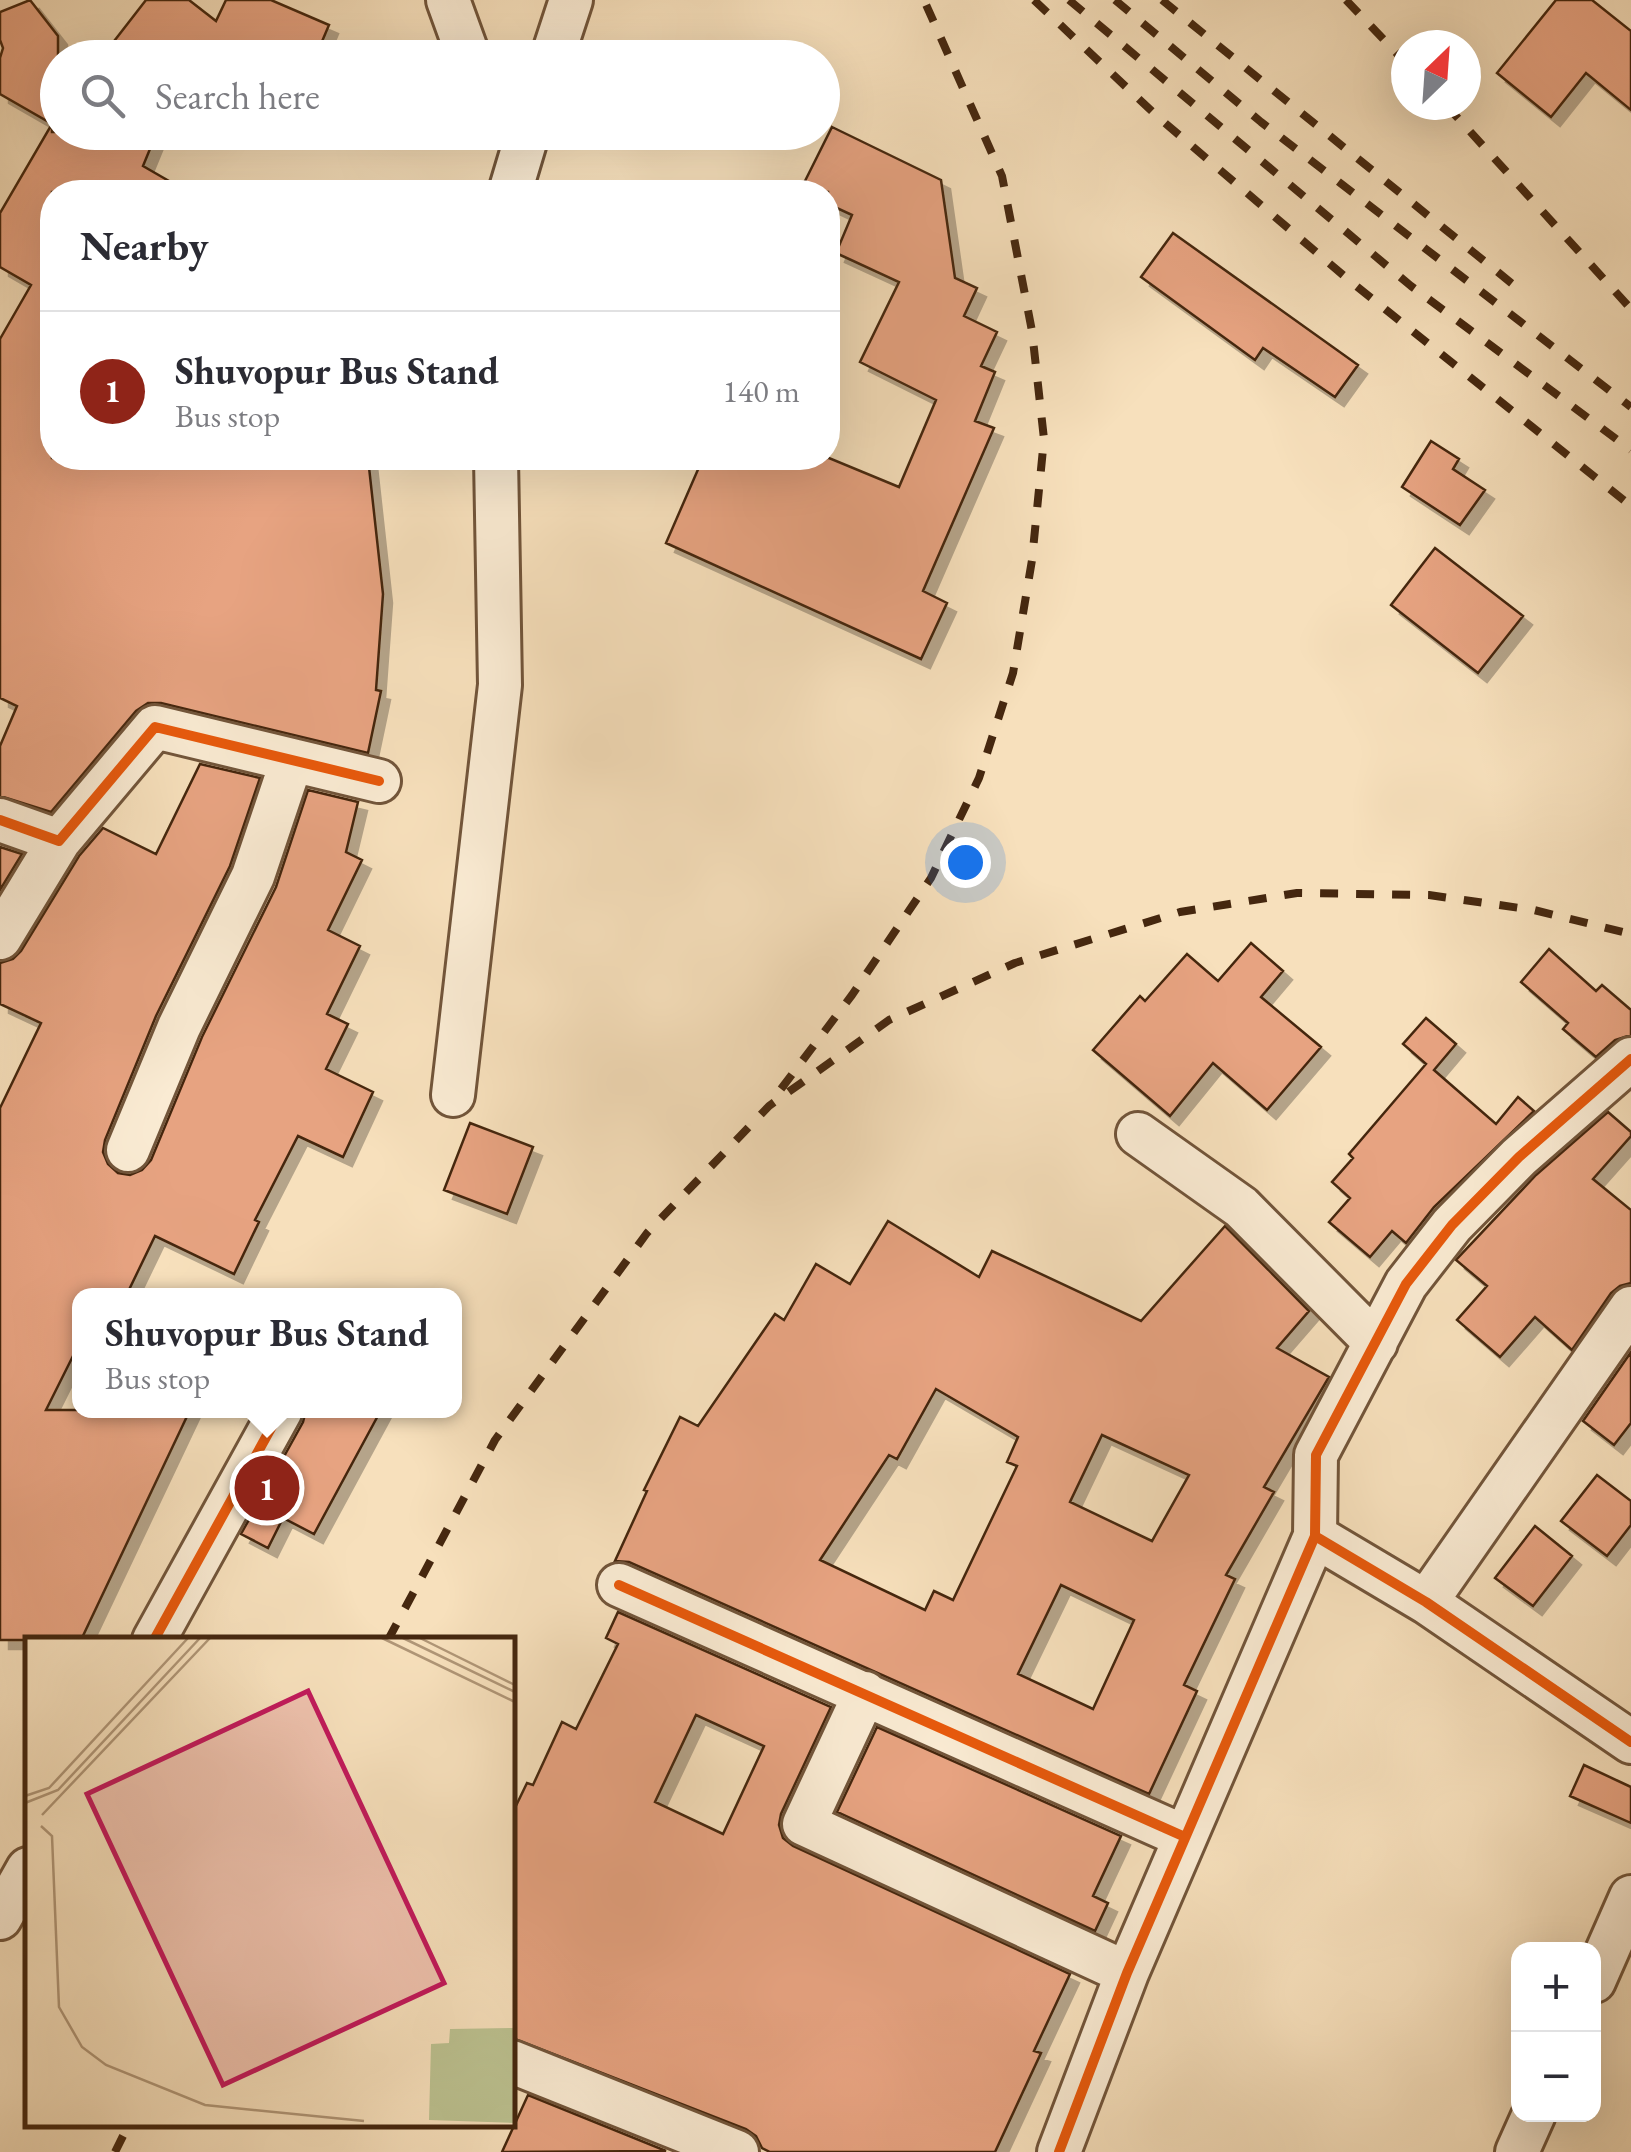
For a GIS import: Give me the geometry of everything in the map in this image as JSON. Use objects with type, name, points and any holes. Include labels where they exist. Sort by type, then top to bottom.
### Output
[{"type":"street","points":[[448,0],[462,40]]},
{"type":"street","points":[[558,40],[572,0]]},
{"type":"street","points":[[500,150],[509,180]]},
{"type":"street","points":[[513,180],[522,150]]},
{"type":"street","points":[[453,1095],[500,685],[496,470]]},
{"type":"street","points":[[0,938],[59,841],[155,727],[379,780]]},
{"type":"street","points":[[128,1150],[179,1028],[253,876],[292,760]]},
{"type":"street","points":[[0,820],[59,841]]},
{"type":"street","points":[[1059,2152],[1184,1837],[1314,1536],[1316,1456],[1406,1284],[1452,1226],[1519,1157],[1631,1059]]},
{"type":"street","points":[[1138,1134],[1241,1207],[1376,1343]]},
{"type":"street","points":[[1426,1602],[1631,1308]]},
{"type":"street","points":[[156,1637],[277,1418]]},
{"type":"street","points":[[1314,1536],[1426,1602],[1631,1742]]},
{"type":"street","points":[[619,1585],[1184,1837]]},
{"type":"street","points":[[866,1692],[804,1824],[1128,1973]]},
{"type":"street","points":[[0,1918],[25,1874]]},
{"type":"street","points":[[1601,1965],[1631,1897]]},
{"type":"street","points":[[515,2063],[738,2152]]},
{"type":"street","points":[[1517,2152],[1530,2122]]},
{"type":"building","points":[[30,0],[58,36],[58,40],[40,40],[40,117],[0,94],[0,12]]},
{"type":"building","points":[[146,0],[189,0],[216,21],[226,0],[271,0],[329,25],[323,40],[115,40]]},
{"type":"building","points":[[1556,0],[1592,0],[1631,31],[1631,110],[1586,73],[1551,117],[1497,73]]},
{"type":"building","points":[[840,131],[941,180],[955,278],[977,288],[964,316],[997,332],[981,366],[995,372],[975,421],[994,428],[923,591],[947,603],[921,659],[666,543],[698,470],[840,470],[840,463],[899,487],[936,400],[860,362],[899,282],[840,255],[840,244],[852,215],[840,210],[840,180],[806,180],[820,150],[840,150]]},
{"type":"building","points":[[40,145],[40,150],[150,150],[143,166],[167,180],[40,180],[40,470],[369,470],[383,594],[376,690],[381,691],[368,753],[148,703],[136,711],[51,812],[0,796],[0,746],[17,706],[0,698],[0,339],[31,285],[0,267],[0,213]]},
{"type":"building","points":[[1173,233],[1358,365],[1335,397],[1263,348],[1255,360],[1141,277]]},
{"type":"building","points":[[1431,441],[1459,459],[1453,469],[1485,490],[1460,525],[1402,487]]},
{"type":"building","points":[[1435,548],[1523,616],[1478,673],[1391,605]]},
{"type":"building","points":[[200,764],[260,778],[230,866],[156,1016],[105,1140],[103,1152],[108,1164],[118,1173],[130,1175],[151,1160],[202,1037],[276,887],[308,790],[358,802],[346,852],[362,860],[328,930],[360,946],[327,1014],[348,1024],[326,1069],[373,1092],[343,1157],[298,1136],[255,1220],[259,1222],[234,1274],[155,1236],[130,1288],[72,1288],[72,1358],[46,1410],[72,1410],[72,1418],[186,1418],[82,1637],[0,1640],[0,1108],[41,1023],[0,1004],[0,963],[21,951],[79,856],[103,828],[156,854]]},
{"type":"building","points":[[0,847],[22,854],[0,890]]},
{"type":"building","points":[[1251,943],[1283,971],[1261,997],[1321,1047],[1267,1110],[1213,1063],[1170,1116],[1093,1050],[1140,996],[1145,1001],[1187,954],[1218,981]]},
{"type":"building","points":[[1549,949],[1596,991],[1602,985],[1631,1010],[1631,1035],[1615,1040],[1596,1057],[1563,1029],[1568,1023],[1521,982]]},
{"type":"building","points":[[1426,1018],[1456,1044],[1434,1070],[1496,1124],[1518,1097],[1534,1111],[1434,1207],[1406,1243],[1392,1231],[1370,1257],[1329,1222],[1350,1198],[1332,1182],[1353,1158],[1349,1154],[1426,1064],[1403,1044]]},
{"type":"building","points":[[1608,1112],[1631,1136],[1593,1179],[1631,1210],[1631,1283],[1611,1293],[1572,1350],[1535,1317],[1500,1357],[1457,1320],[1487,1286],[1456,1260],[1536,1175]]},
{"type":"building","points":[[470,1123],[533,1147],[507,1214],[444,1190]]},
{"type":"building","points":[[888,1221],[979,1277],[992,1251],[1141,1321],[1225,1226],[1309,1311],[1277,1348],[1329,1377],[1264,1487],[1274,1492],[1226,1575],[1235,1579],[1184,1685],[1197,1691],[1149,1794],[629,1562],[615,1561],[680,1417],[698,1426],[775,1314],[784,1320],[816,1264],[850,1284]],"holes":[[[936,1389],[1018,1437],[1007,1462],[1017,1466],[953,1600],[934,1591],[925,1610],[820,1560],[889,1455],[897,1459]],[[1102,1435],[1189,1475],[1152,1541],[1070,1502]],[[1061,1585],[1134,1620],[1093,1709],[1018,1674]]]},
{"type":"building","points":[[1631,1352],[1631,1423],[1614,1445],[1583,1421]]},
{"type":"building","points":[[304,1418],[377,1418],[314,1534],[283,1518],[268,1548],[241,1534]]},
{"type":"building","points":[[1597,1475],[1631,1501],[1631,1525],[1607,1556],[1561,1521]]},
{"type":"building","points":[[1535,1526],[1572,1556],[1533,1606],[1495,1578]]},
{"type":"building","points":[[618,1612],[831,1707],[781,1814],[783,1838],[1070,1974],[1034,2051],[1041,2053],[995,2152],[770,2152],[746,2129],[515,2039],[515,1808],[527,1783],[533,1785],[562,1722],[576,1729],[618,1644],[606,1638]],"holes":[[[696,1715],[764,1746],[723,1834],[655,1802]]]},
{"type":"building","points":[[877,1727],[1121,1836],[1093,1896],[1108,1903],[1095,1931],[837,1812]]},
{"type":"building","points":[[1584,1765],[1631,1787],[1631,1823],[1570,1796]]},
{"type":"building","points":[[528,2095],[666,2151],[502,2152]]},
{"type":"railway","points":[[781,1089],[852,995],[931,878],[979,778],[1013,673],[1032,560],[1044,439],[1032,331],[1002,176],[924,0]]},
{"type":"railway","points":[[1034,0],[1158,117],[1350,281],[1631,506]]},
{"type":"railway","points":[[1069,0],[1411,286],[1631,450]]},
{"type":"railway","points":[[1115,0],[1261,122],[1631,407]]},
{"type":"railway","points":[[1162,0],[1515,286]]},
{"type":"railway","points":[[1346,0],[1391,47]]},
{"type":"railway","points":[[1460,120],[1631,309]]},
{"type":"railway","points":[[390,1637],[495,1440],[647,1233],[769,1106],[889,1020],[1015,963],[1180,912],[1297,893],[1429,895],[1534,910],[1631,934]]},
{"type":"railway","points":[[115,2152],[128,2127]]},
{"type":"cycle path","points":[[0,820],[59,841],[155,727],[379,781]]},
{"type":"cycle path","points":[[1315,1536],[1316,1455],[1406,1284],[1452,1225],[1519,1157],[1631,1059]]},
{"type":"cycle path","points":[[156,1637],[277,1418]]},
{"type":"cycle path","points":[[1059,2152],[1127,1973],[1315,1536],[1426,1602],[1631,1742]]},
{"type":"cycle path","points":[[619,1585],[1185,1837]]},
{"type":"place","name":"Shuvopur Bus Stand","points":[[267,1488]]}]
